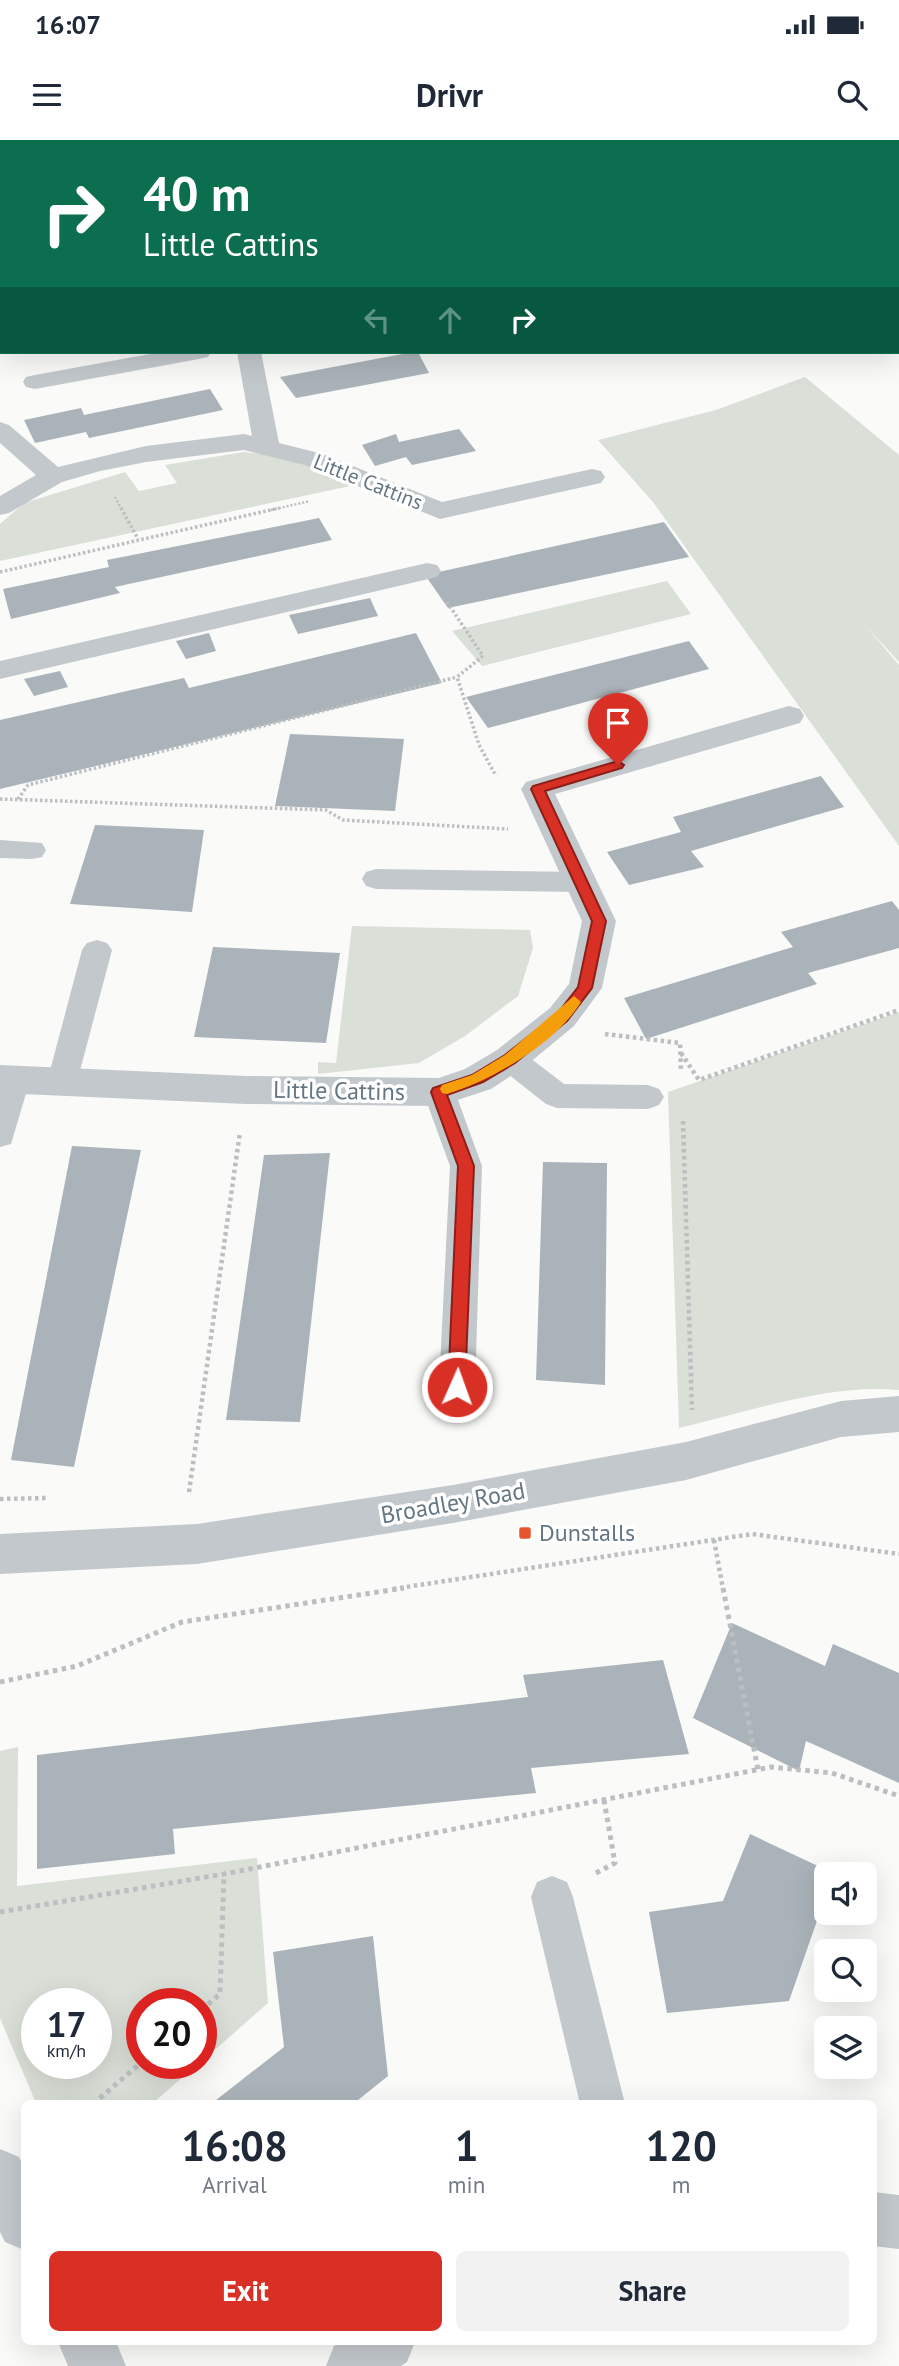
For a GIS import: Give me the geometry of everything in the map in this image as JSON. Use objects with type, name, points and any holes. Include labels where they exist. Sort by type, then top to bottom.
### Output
[{"type":"street","points":[[35,382],[188,354]]},
{"type":"street","points":[[249,354],[267,448]]},
{"type":"street","points":[[0,430],[53,476]]},
{"type":"street","name":"Little Cattins","points":[[0,507],[53,476],[146,454],[244,442],[314,458],[440,511],[592,477]]},
{"type":"street","points":[[0,670],[427,571]]},
{"type":"street","points":[[537,789],[789,716]]},
{"type":"street","name":"Little Cattins","points":[[7,1079],[246,1090],[439,1092],[478,1079],[510,1059],[562,1017],[584,988],[599,921],[537,789]]},
{"type":"street","name":"Broadley Road","points":[[0,1554],[197,1544],[372,1517],[686,1461],[841,1419],[899,1414]]},
{"type":"street","points":[[0,2176],[21,2217]]},
{"type":"street","points":[[877,2219],[899,2222]]},
{"type":"street","points":[[88,2345],[98,2366]]},
{"type":"street","points":[[355,2366],[383,2345]]},
{"type":"lane","points":[[0,849],[32,850]]},
{"type":"lane","points":[[376,878],[582,882]]},
{"type":"lane","points":[[62,1082],[97,950]]},
{"type":"lane","points":[[510,1059],[557,1096],[648,1097]]},
{"type":"lane","points":[[0,1135],[7,1079]]},
{"type":"lane","points":[[439,1092],[466,1166],[457,1387]]},
{"type":"lane","points":[[552,1897],[602,2100]]},
{"type":"path","points":[[0,572],[379,484]]},
{"type":"path","points":[[18,799],[28,785],[457,677],[483,656],[427,571]]},
{"type":"path","points":[[457,677],[479,745],[501,784],[537,789]]},
{"type":"path","points":[[0,799],[326,810],[342,820],[558,831]]},
{"type":"path","points":[[680,1053],[699,1080],[899,1010]]},
{"type":"path","points":[[562,1017],[610,1036],[680,1042],[681,1080]]},
{"type":"path","points":[[189,1492],[246,1090]]},
{"type":"path","points":[[682,1107],[692,1394]]},
{"type":"path","points":[[0,1682],[77,1665],[182,1622],[752,1534],[899,1554]]},
{"type":"path","points":[[714,1540],[758,1770]]},
{"type":"path","points":[[0,1912],[224,1874],[771,1767],[832,1773],[899,1796]]},
{"type":"path","points":[[552,1897],[615,1863],[604,1800]]},
{"type":"path","points":[[217,1997],[220,1994],[224,1874]]},
{"type":"path","points":[[98,2100],[126,2076]]},
{"type":"shaded area","points":[[805,377],[899,455],[899,662],[864,624],[899,665],[899,846],[653,502],[598,440],[716,410]]},
{"type":"shaded area","points":[[244,452],[317,464],[350,486],[0,561],[0,524],[24,503],[125,472],[139,491],[177,483],[165,465]]},
{"type":"shaded area","points":[[667,581],[691,614],[482,666],[452,631]]},
{"type":"shaded area","points":[[352,926],[530,930],[533,948],[518,996],[465,1036],[419,1063],[318,1074],[318,1062],[336,1063]]},
{"type":"shaded area","points":[[899,1012],[899,1390],[872,1389],[817,1395],[679,1428],[668,1092]]},
{"type":"shaded area","points":[[18,1747],[17,1886],[257,1858],[268,2003],[217,2048],[217,1988],[126,1988],[126,2079],[181,2079],[156,2100],[35,2100],[26,2079],[112,2079],[112,1988],[21,1988],[21,2068],[0,2018],[0,1751]]},
{"type":"building","points":[[402,354],[419,354],[429,373],[296,398],[280,377]]},
{"type":"building","points":[[210,389],[223,410],[89,438],[86,432],[35,443],[24,420],[81,408],[84,415]]},
{"type":"building","points":[[459,429],[476,451],[412,465],[406,457],[375,466],[362,445],[396,434],[399,442]]},
{"type":"building","points":[[319,518],[332,540],[115,587],[120,593],[11,619],[3,589],[109,567],[107,560]]},
{"type":"building","points":[[664,522],[689,557],[448,608],[425,575]]},
{"type":"building","points":[[370,598],[378,616],[298,634],[289,615]]},
{"type":"building","points":[[209,633],[216,651],[186,659],[176,641]]},
{"type":"building","points":[[416,633],[442,683],[0,789],[0,720],[184,678],[189,688]]},
{"type":"building","points":[[689,641],[709,669],[488,728],[466,697]]},
{"type":"building","points":[[60,671],[68,687],[34,696],[24,679]]},
{"type":"building","points":[[290,734],[404,739],[395,811],[275,806]]},
{"type":"building","points":[[821,776],[844,807],[691,851],[704,867],[629,885],[607,852],[681,832],[673,817]]},
{"type":"building","points":[[95,825],[204,830],[192,912],[70,904]]},
{"type":"building","points":[[892,901],[899,910],[899,948],[808,973],[817,984],[646,1039],[624,998],[793,947],[781,932]]},
{"type":"building","points":[[213,947],[340,953],[326,1043],[194,1037]]},
{"type":"building","points":[[72,1146],[141,1150],[74,1467],[11,1460]]},
{"type":"building","points":[[330,1153],[300,1422],[226,1420],[264,1155]]},
{"type":"building","points":[[543,1162],[607,1163],[605,1385],[536,1380]]},
{"type":"building","points":[[732,1623],[825,1666],[833,1644],[899,1673],[899,1783],[806,1741],[799,1771],[693,1718]]},
{"type":"building","points":[[663,1660],[689,1754],[531,1768],[536,1793],[173,1829],[175,1854],[37,1869],[37,1755],[528,1697],[523,1675]]},
{"type":"building","points":[[750,1834],[814,1864],[816,1925],[789,2001],[667,2013],[649,1912],[723,1901]]},
{"type":"building","points":[[373,1936],[388,2076],[358,2100],[216,2100],[284,2047],[273,1952]]},
{"type":"slow traffic","points":[[447,1089],[478,1079],[510,1059],[562,1017],[574,1002]]},
{"type":"place","name":"Dunstalls","points":[[525,1533]]},
{"type":"route","points":[[457,1387],[466,1166],[439,1092],[478,1079],[510,1059],[562,1017],[584,988],[599,921],[537,789],[618,765]]}]
